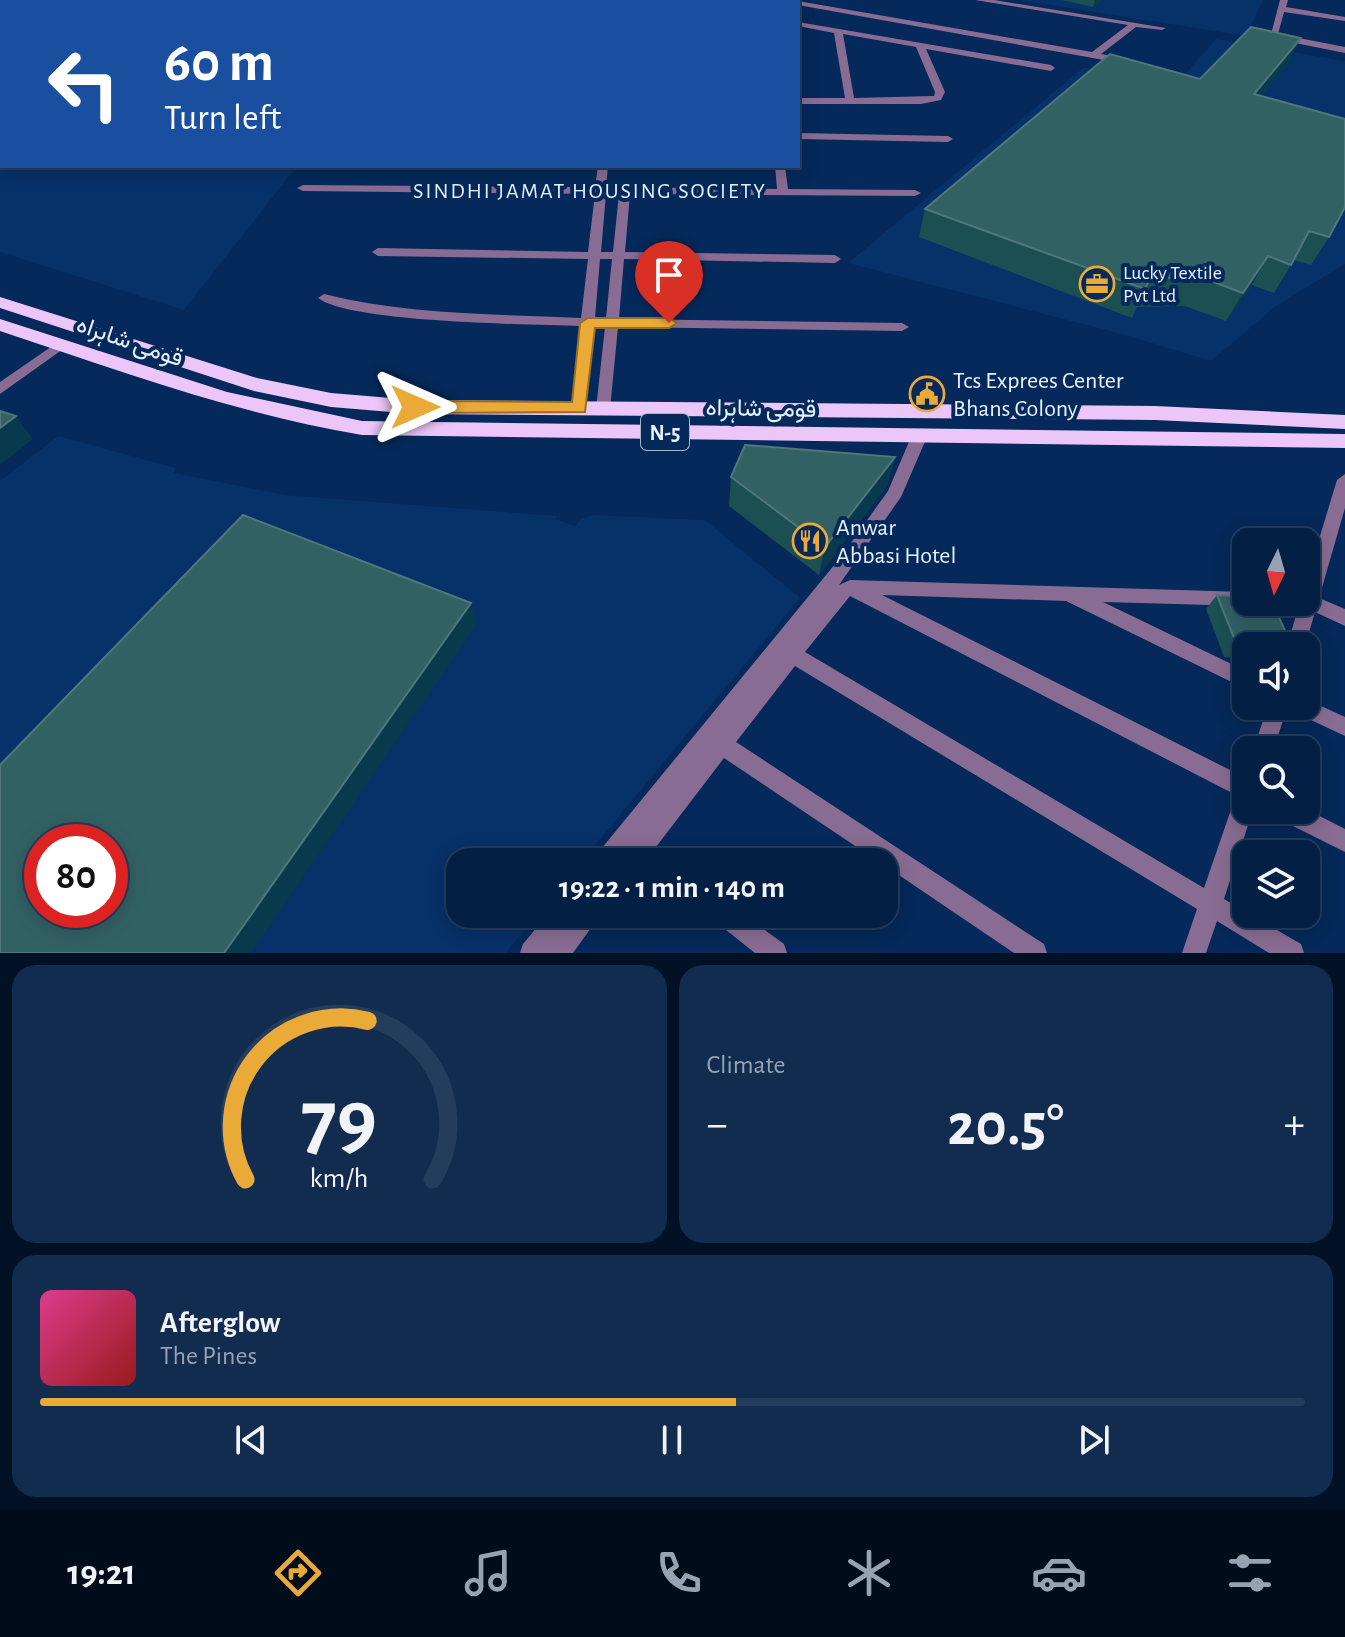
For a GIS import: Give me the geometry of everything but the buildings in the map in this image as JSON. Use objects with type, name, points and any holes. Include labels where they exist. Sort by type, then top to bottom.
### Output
[{"type":"highway","name":"قومی شاہراہ","points":[[0,302],[254,384],[331,400],[415,407],[1155,413],[1345,422]]},
{"type":"highway","name":"قومی شاہراہ","points":[[0,325],[247,406],[303,420],[362,428],[1345,441]]},
{"type":"street","points":[[979,0],[1162,28]]},
{"type":"street","points":[[812,2],[1126,61]]},
{"type":"street","points":[[1345,19],[1283,4],[1273,36],[1345,50]]},
{"type":"street","points":[[800,24],[1051,68]]},
{"type":"street","points":[[1095,54],[1133,25]]},
{"type":"street","points":[[838,31],[850,101]]},
{"type":"street","points":[[800,101],[921,101],[938,98],[940,92],[920,46]]},
{"type":"street","points":[[800,136],[948,139]]},
{"type":"street","points":[[579,408],[603,168]]},
{"type":"street","points":[[780,168],[783,193]]},
{"type":"street","points":[[303,188],[601,193],[915,193]]},
{"type":"street","points":[[603,409],[625,193]]},
{"type":"street","points":[[378,252],[835,259]]},
{"type":"street","points":[[324,298],[354,307],[407,314],[588,323],[902,327]]},
{"type":"street","points":[[0,389],[61,344]]},
{"type":"street","points":[[616,848],[846,563],[895,493],[919,437]]},
{"type":"street","points":[[1320,560],[1345,480]]},
{"type":"street","points":[[850,587],[1232,782]]},
{"type":"street","points":[[649,848],[792,654],[839,594],[850,587],[1232,598]]},
{"type":"street","points":[[1064,592],[1232,673]]},
{"type":"street","points":[[1320,602],[1345,603]]},
{"type":"street","points":[[1320,607],[1345,618]]},
{"type":"street","points":[[792,654],[1292,953]]},
{"type":"street","points":[[1320,715],[1345,727]]},
{"type":"street","points":[[723,745],[1035,953]]},
{"type":"street","points":[[1194,953],[1237,824]]},
{"type":"street","points":[[1312,824],[1345,841]]},
{"type":"street","points":[[532,953],[552,928]]},
{"type":"street","points":[[558,953],[578,928]]},
{"type":"street","points":[[742,928],[775,953]]},
{"type":"shaded area","points":[[1019,0],[1263,0],[1246,36]]},
{"type":"shaded area","points":[[1216,39],[1345,61],[1345,264],[1276,306],[1211,361],[1125,335],[848,263],[1084,67],[1170,91]]},
{"type":"shaded area","points":[[0,168],[295,168],[184,310],[0,252]]},
{"type":"shaded area","points":[[58,436],[176,468],[174,473],[285,495],[558,516],[555,519],[575,526],[581,519],[593,515],[705,520],[800,598],[593,848],[446,848],[446,928],[527,928],[506,953],[0,953],[0,481]]},
{"type":"place","name":"Lucky Textile Pvt Ltd","points":[[1097,284]]},
{"type":"place","name":"Tcs Exprees Center Bhans Colony","points":[[927,394]]},
{"type":"place","name":"Anwar Abbasi Hotel","points":[[810,541]]},
{"type":"district","name":"SINDHI JAMAT HOUSING SOCIETY","points":[[590,190]]},
{"type":"route","points":[[415,407],[579,408],[588,323],[669,323]]}]
